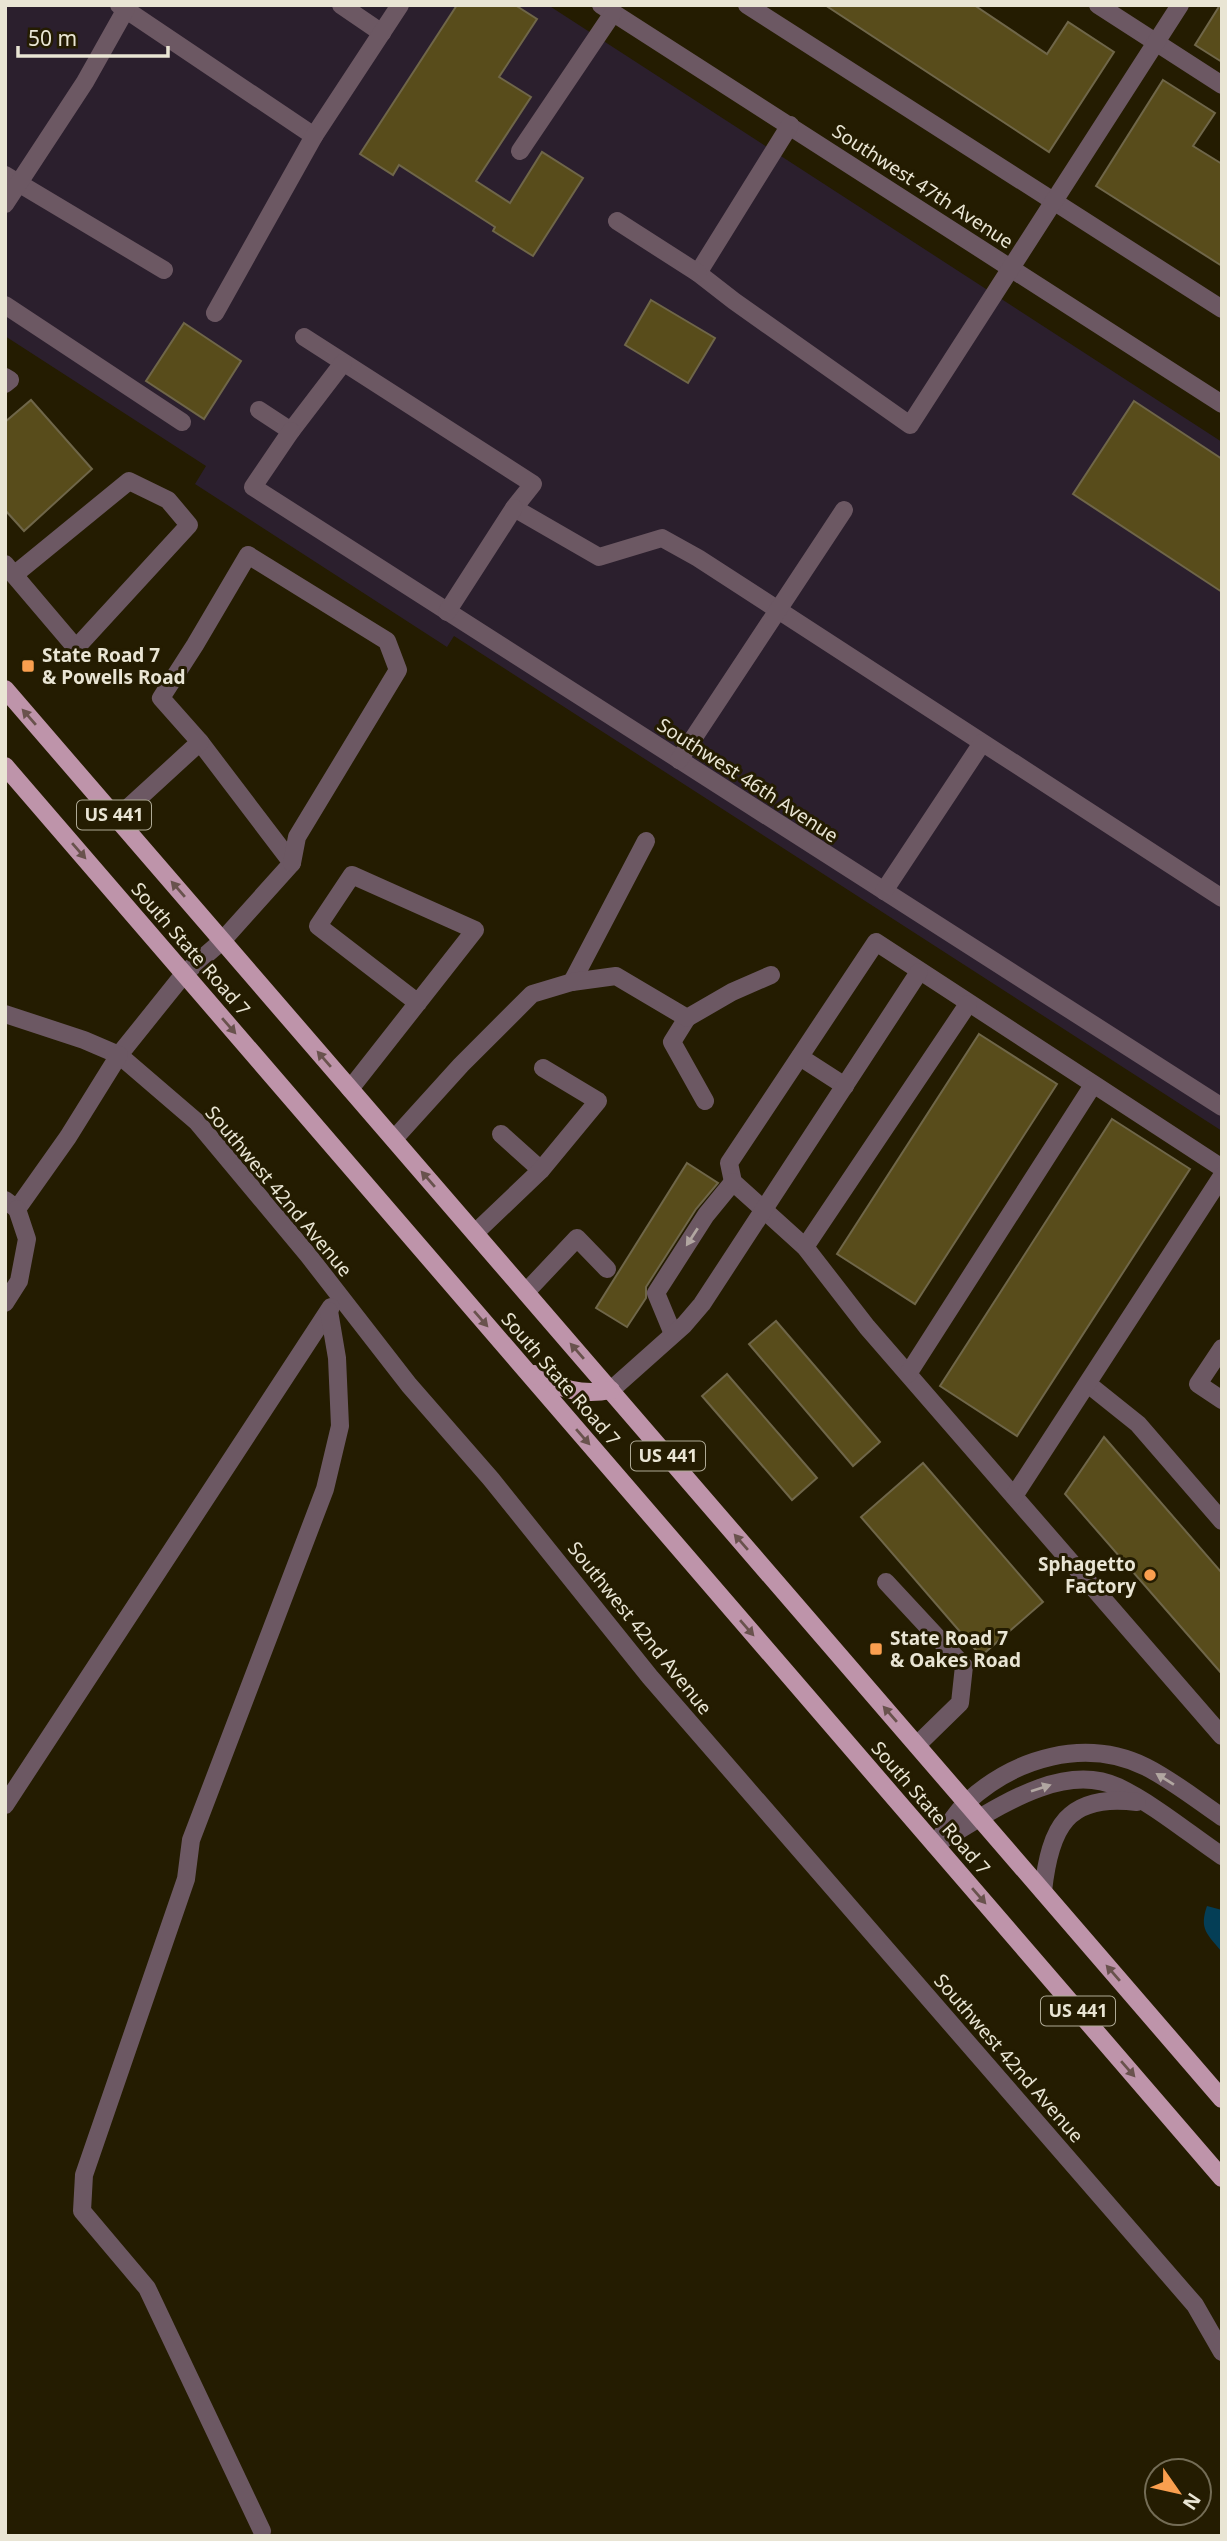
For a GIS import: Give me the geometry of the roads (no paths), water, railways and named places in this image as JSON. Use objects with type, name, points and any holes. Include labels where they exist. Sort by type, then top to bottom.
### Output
[{"type":"main road","name":"South State Road 7","points":[[5,689],[1222,2099]]},
{"type":"main road","name":"South State Road 7","points":[[5,766],[1222,2178]]},
{"type":"main road","points":[[522,1367],[550,1383],[573,1391],[593,1394],[611,1391]]},
{"type":"street","points":[[341,5],[382,33]]},
{"type":"street","points":[[215,313],[314,136],[400,5]]},
{"type":"street","points":[[747,5],[1222,309]]},
{"type":"street","points":[[1098,5],[1222,86]]},
{"type":"street","points":[[617,221],[698,273],[910,425],[1180,5]]},
{"type":"street","points":[[5,204],[12,179],[85,82],[122,7],[314,136]]},
{"type":"street","points":[[520,151],[607,9]]},
{"type":"street","name":"Southwest 47th Avenue","points":[[607,9],[1222,404]]},
{"type":"street","points":[[698,273],[790,125]]},
{"type":"street","points":[[12,179],[164,270]]},
{"type":"street","points":[[5,305],[181,422]]},
{"type":"street","points":[[304,337],[533,484],[514,508],[447,612]]},
{"type":"street","points":[[259,410],[291,432],[343,363]]},
{"type":"street","points":[[5,377],[9,380],[5,383]]},
{"type":"street","name":"Southwest 46th Avenue","points":[[291,432],[253,487],[1222,1107]]},
{"type":"street","points":[[129,481],[168,500],[188,525],[76,648],[10,569],[129,481]]},
{"type":"street","points":[[514,508],[600,557],[662,538],[698,558],[1222,898]]},
{"type":"street","points":[[679,760],[844,510]]},
{"type":"street","points":[[5,1303],[19,1282],[27,1239],[11,1205],[68,1136],[119,1055],[184,974],[222,941],[292,863],[297,836],[398,670],[387,641],[248,555],[161,698],[200,742],[292,863]]},
{"type":"street","points":[[117,818],[200,742]]},
{"type":"street","points":[[884,891],[982,743]]},
{"type":"street","points":[[572,982],[646,841]]},
{"type":"street","points":[[350,1089],[418,1003],[475,930],[352,875],[318,926],[418,1003]]},
{"type":"street","points":[[1222,1168],[876,942],[729,1163],[733,1182],[805,1247],[867,1327],[1222,1736]]},
{"type":"street","points":[[611,1391],[702,1304],[919,972]]},
{"type":"street","points":[[705,1101],[672,1042],[687,1018],[732,992],[771,975]]},
{"type":"street","points":[[394,1139],[461,1065],[532,994],[572,982],[616,976],[687,1018]]},
{"type":"street","points":[[805,1247],[968,1004]]},
{"type":"street","name":"Southwest 42nd Avenue","points":[[5,1014],[84,1040],[119,1055],[197,1122],[410,1385],[491,1479],[650,1678],[1195,2305],[1222,2351]]},
{"type":"street","points":[[800,1057],[845,1086]]},
{"type":"street","points":[[475,1233],[541,1170],[598,1101],[543,1068]]},
{"type":"street","points":[[908,1374],[1093,1085]]},
{"type":"street","points":[[501,1134],[541,1170]]},
{"type":"street","points":[[1014,1496],[1222,1176]]},
{"type":"street","points":[[673,1334],[656,1293],[706,1215],[733,1182]]},
{"type":"street","points":[[526,1292],[577,1238],[607,1269]]},
{"type":"street","points":[[5,1805],[339,1295]]},
{"type":"street","points":[[262,2531],[147,2288],[82,2211],[84,2175],[186,1879],[191,1840],[325,1489],[340,1426],[337,1358],[328,1311]]},
{"type":"street","points":[[1222,1348],[1198,1384],[1222,1400]]},
{"type":"street","points":[[1087,1384],[1138,1424],[1222,1521]]},
{"type":"street","points":[[887,1582],[964,1666],[960,1703],[917,1745]]},
{"type":"street","points":[[935,1845],[966,1803],[1014,1769],[1059,1754],[1100,1753],[1144,1766],[1222,1817]]},
{"type":"street","points":[[935,1845],[1019,1795],[1047,1785],[1075,1780],[1098,1781],[1117,1787],[1222,1856]]},
{"type":"street","points":[[1043,1891],[1046,1863],[1054,1839],[1076,1810],[1093,1802],[1112,1799],[1144,1803]]},
{"type":"water","points":[[1207,1906],[1222,1910],[1222,1952],[1204,1926]]},
{"type":"place","name":"State Road 7 & Powells Road","points":[[28,666]]},
{"type":"place","name":"Sphagetto Factory","points":[[1150,1575]]},
{"type":"place","name":"State Road 7 & Oakes Road","points":[[876,1649]]}]
